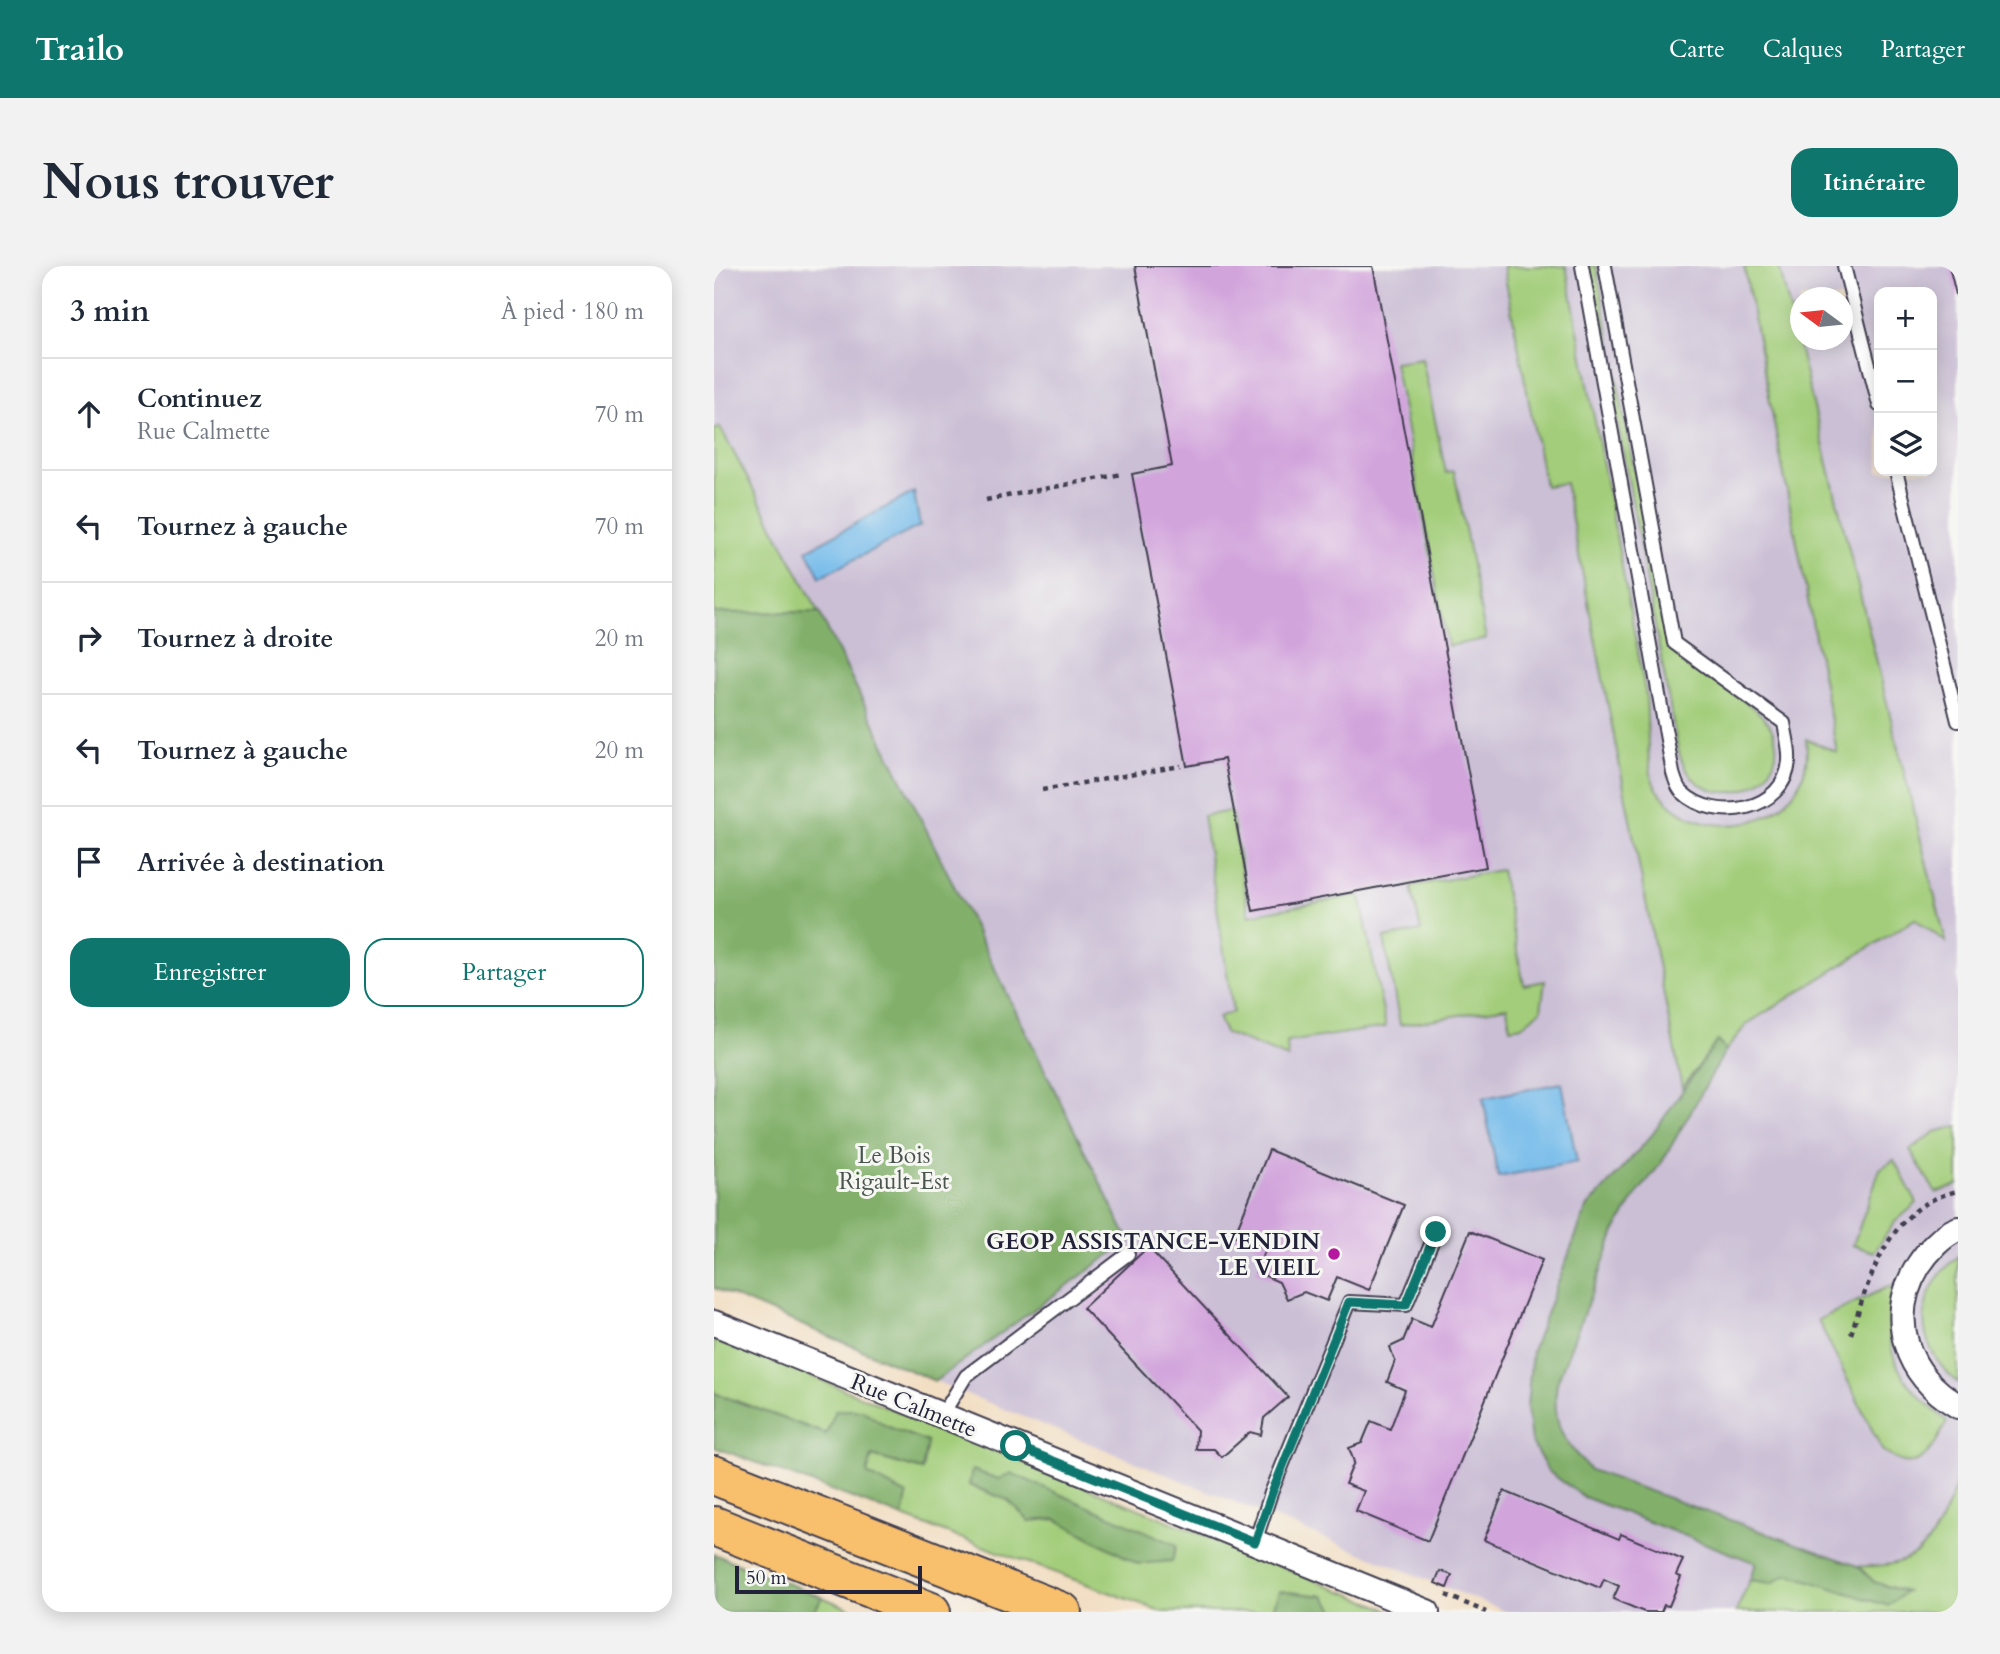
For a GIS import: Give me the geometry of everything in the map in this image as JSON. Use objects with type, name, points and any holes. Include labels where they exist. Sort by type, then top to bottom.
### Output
[{"type":"highway","points":[[714,1475],[1062,1612]]},
{"type":"highway","points":[[714,1526],[931,1612]]},
{"type":"street","points":[[1958,1229],[1926,1253],[1908,1282],[1903,1307],[1903,1330],[1913,1362],[1928,1384],[1958,1406]]},
{"type":"street","name":"Rue Calmette","points":[[714,1323],[1427,1612]]},
{"type":"lane","points":[[1581,266],[1672,773],[1680,791],[1696,803],[1716,809],[1737,810],[1759,804],[1780,786],[1789,762],[1784,723],[1674,643],[1605,266]]},
{"type":"lane","points":[[1844,266],[1874,385]]},
{"type":"lane","points":[[1897,476],[1958,721]]},
{"type":"lane","points":[[1255,1542],[1349,1302],[1406,1305],[1436,1232]]},
{"type":"lane","points":[[941,1417],[966,1376],[1128,1254]]},
{"type":"path","points":[[986,500],[1122,474]]},
{"type":"path","points":[[1042,790],[1181,766]]},
{"type":"path","points":[[1851,1335],[1881,1249],[1923,1207],[1958,1191]]},
{"type":"shaded area","points":[[714,266],[1958,266],[1958,1545],[1906,1592],[1769,1534],[1736,1612],[1507,1612],[935,1381],[1129,1241],[819,612],[720,427],[714,430]]},
{"type":"green space","points":[[1503,266],[1566,266],[1646,696],[1649,756],[1655,786],[1675,808],[1699,820],[1725,825],[1752,821],[1775,811],[1794,793],[1805,769],[1806,739],[1837,752],[1744,266],[1779,266],[1790,311],[1790,350],[1800,350],[1946,942],[1915,919],[1747,1024],[1726,1050],[1717,1041],[1682,1088],[1565,483],[1545,486]]},
{"type":"green space","points":[[1589,266],[1596,266],[1666,643],[1676,655],[1753,708],[1770,726],[1776,745],[1774,762],[1765,776],[1752,786],[1735,792],[1718,791],[1701,784],[1686,770],[1682,762]]},
{"type":"green space","points":[[1422,358],[1446,473],[1454,471],[1486,639],[1448,646],[1394,362]]},
{"type":"green space","points":[[720,427],[819,612],[714,613],[714,430]]},
{"type":"green space","name":"Le Bois Rigault-Est","points":[[819,612],[1129,1241],[935,1381],[714,1288],[714,613]]},
{"type":"green space","points":[[1231,811],[1249,915],[1360,895],[1386,1027],[1287,1042],[1288,1058],[1225,1033],[1218,1017],[1233,1012],[1203,816]]},
{"type":"green space","points":[[1501,870],[1524,985],[1545,981],[1541,1010],[1522,1026],[1510,1028],[1507,1007],[1400,1025],[1384,938],[1421,931],[1411,886]]},
{"type":"green space","points":[[1717,1041],[1726,1050],[1662,1162],[1637,1194],[1617,1227],[1557,1383],[1556,1410],[1561,1431],[1590,1470],[1858,1566],[1874,1582],[1906,1592],[1888,1606],[1788,1574],[1772,1583],[1750,1580],[1756,1563],[1584,1497],[1548,1471],[1531,1441],[1527,1407],[1532,1351],[1586,1209],[1652,1135]]},
{"type":"green space","points":[[1958,1126],[1958,1185],[1936,1193],[1910,1150],[1935,1132]]},
{"type":"green space","points":[[1894,1160],[1917,1203],[1895,1222],[1874,1252],[1853,1245],[1880,1169]]},
{"type":"green space","points":[[1958,1256],[1958,1383],[1943,1368],[1933,1352],[1926,1336],[1924,1319],[1926,1303],[1933,1287],[1943,1271]]},
{"type":"green space","points":[[1892,1285],[1889,1329],[1896,1362],[1915,1391],[1947,1421],[1930,1451],[1914,1462],[1894,1459],[1882,1450],[1818,1320]]},
{"type":"green space","points":[[714,1337],[1394,1612],[1337,1612],[1323,1596],[1280,1591],[1273,1610],[1275,1612],[1163,1612],[903,1517],[907,1495],[866,1474],[872,1456],[922,1470],[927,1442],[886,1426],[862,1410],[827,1434],[714,1393]],"holes":[[[972,1470],[1176,1545],[1172,1560],[1079,1531],[1056,1519],[1029,1521],[1008,1500],[969,1485]]]},
{"type":"green space","points":[[714,1393],[826,1434],[836,1410],[862,1410],[886,1426],[927,1442],[922,1470],[872,1456],[867,1474],[907,1495],[903,1517],[714,1447]]},
{"type":"green space","points":[[972,1470],[999,1479],[1011,1473],[1177,1545],[1172,1561],[1138,1564],[1056,1519],[1029,1521],[1008,1500],[969,1485]]},
{"type":"green space","points":[[1958,1481],[1958,1612],[1736,1612],[1750,1580],[1772,1583],[1788,1574],[1820,1583],[1905,1592],[1874,1582],[1858,1566],[1881,1566],[1899,1562],[1925,1546],[1942,1518]]},
{"type":"green space","points":[[714,1554],[822,1597],[814,1612],[714,1612]]},
{"type":"green space","points":[[1279,1591],[1323,1596],[1337,1612],[1275,1612],[1273,1610]]},
{"type":"green space","points":[[822,1597],[858,1612],[814,1612]]},
{"type":"water","points":[[914,492],[920,526],[820,577],[807,550]]},
{"type":"water","points":[[1562,1083],[1577,1162],[1498,1177],[1483,1098]]},
{"type":"building","points":[[1135,266],[1373,266],[1486,867],[1253,911],[1224,759],[1187,766],[1132,474],[1172,466]]},
{"type":"building","points":[[1949,266],[1958,266],[1958,299],[1957,299]]},
{"type":"building","points":[[1269,1150],[1404,1205],[1369,1290],[1337,1277],[1327,1301],[1304,1292],[1287,1299],[1279,1282],[1256,1272],[1266,1249],[1234,1236]]},
{"type":"building","points":[[1470,1231],[1542,1260],[1428,1541],[1356,1511],[1364,1491],[1345,1484],[1354,1462],[1349,1448],[1362,1443],[1371,1421],[1390,1429],[1405,1390],[1387,1382],[1395,1361],[1390,1347],[1403,1341],[1412,1319],[1431,1327]]},
{"type":"building","points":[[1148,1247],[1288,1397],[1264,1418],[1261,1435],[1250,1432],[1222,1457],[1214,1449],[1196,1449],[1197,1430],[1083,1308]]},
{"type":"building","points":[[1504,1491],[1619,1539],[1621,1534],[1683,1560],[1676,1575],[1681,1577],[1669,1606],[1664,1605],[1661,1612],[1644,1612],[1613,1599],[1619,1586],[1604,1579],[1600,1588],[1484,1540]]},
{"type":"building","points":[[1440,1571],[1452,1575],[1447,1588],[1435,1583]]},
{"type":"place","name":"GEOP ASSISTANCE-VENDIN LE VIEIL","points":[[1334,1254]]},
{"type":"route","points":[[1016,1446],[1255,1542],[1349,1302],[1406,1305],[1436,1232]]}]
